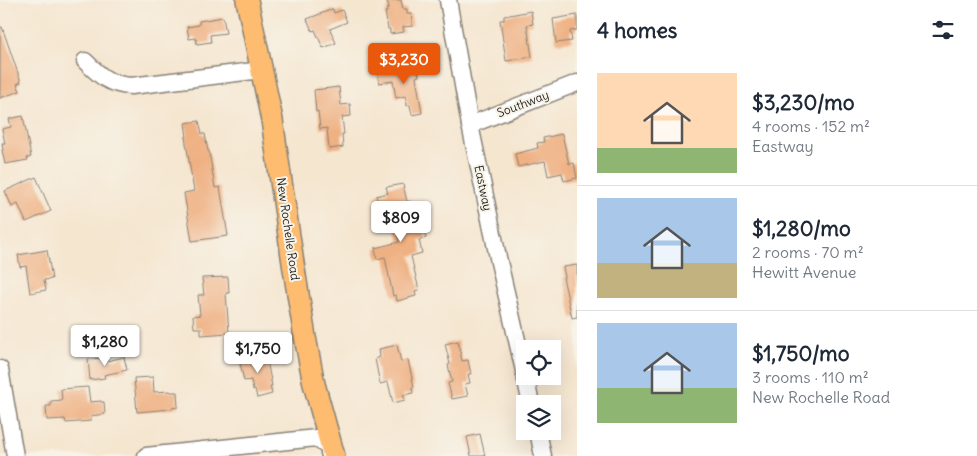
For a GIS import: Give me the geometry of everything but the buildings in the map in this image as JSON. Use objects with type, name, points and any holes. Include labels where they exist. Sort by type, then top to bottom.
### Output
[{"type":"main road","name":"New Rochelle Road","points":[[247,0],[272,120],[305,337],[331,454]]},
{"type":"street","name":"Eastway","points":[[448,0],[470,125],[517,340]]},
{"type":"street","points":[[85,61],[106,80],[122,86],[262,70]]},
{"type":"street","name":"Southway","points":[[470,125],[577,83]]},
{"type":"street","points":[[0,369],[15,456]]},
{"type":"street","points":[[146,456],[316,438],[331,454]]},
{"type":"street","points":[[540,440],[544,456]]}]
